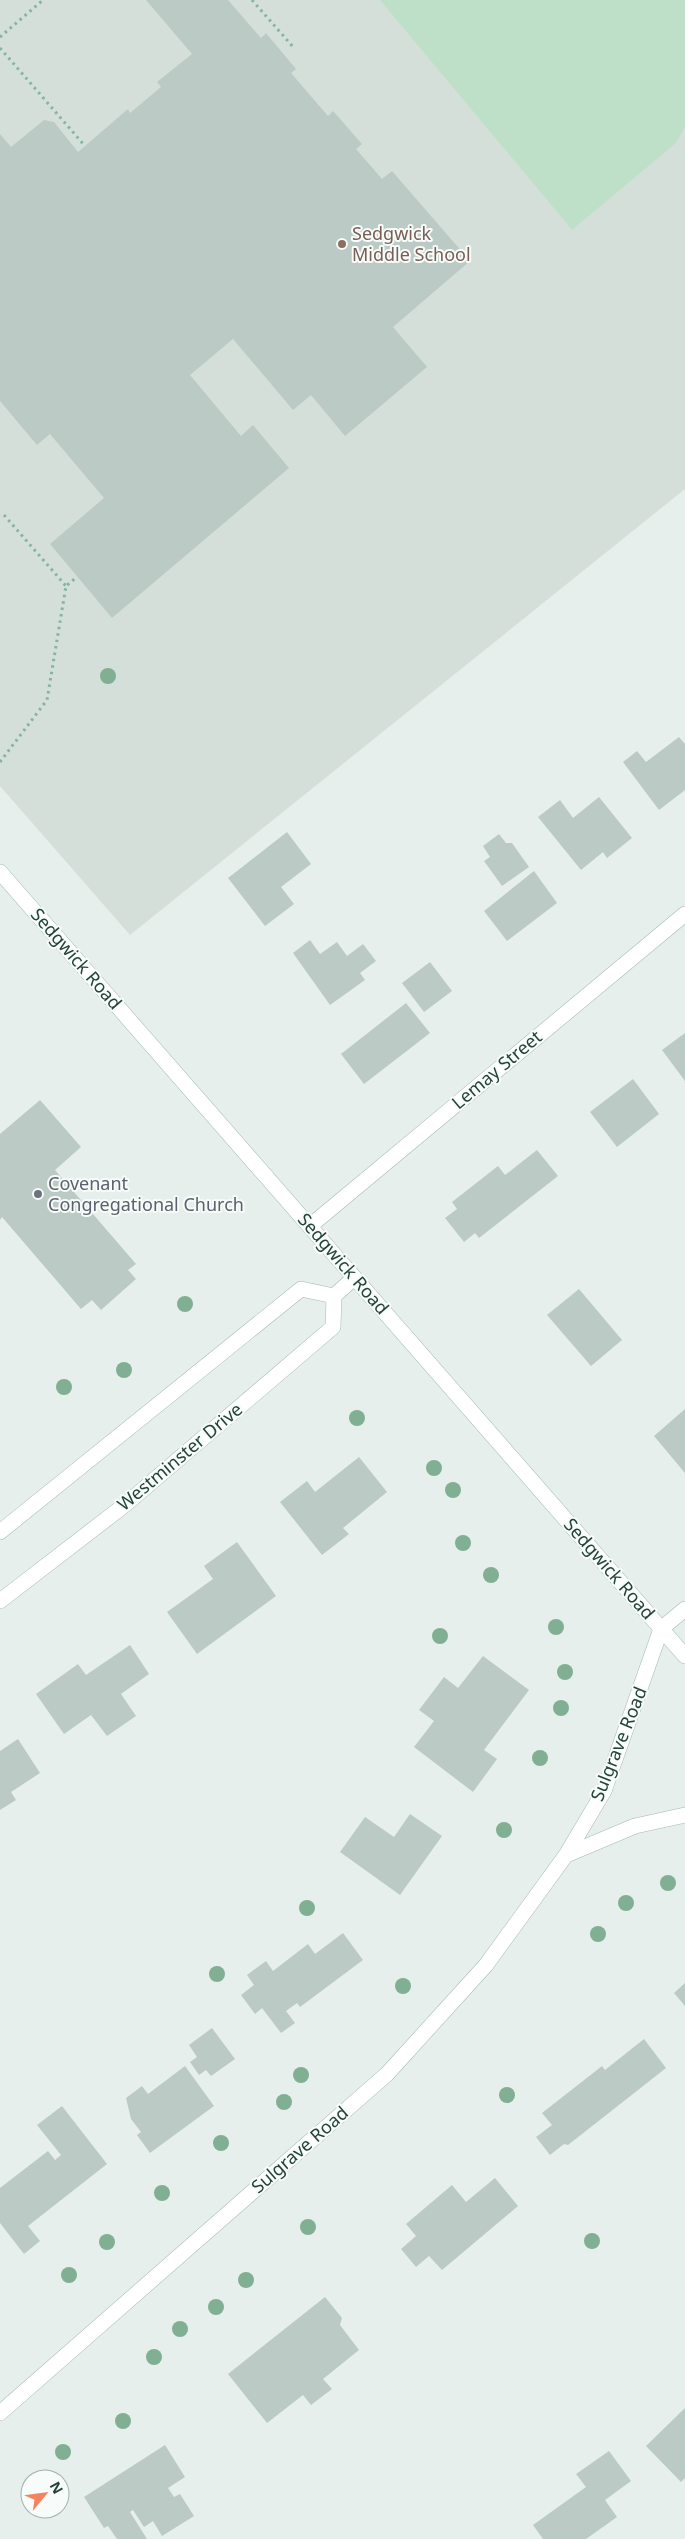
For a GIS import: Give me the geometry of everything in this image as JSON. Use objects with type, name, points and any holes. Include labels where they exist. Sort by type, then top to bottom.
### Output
[{"type":"street","name":"Sedgwick Road","points":[[0,872],[685,1656]]},
{"type":"street","name":"Lemay Street","points":[[310,1226],[685,914]]},
{"type":"street","points":[[0,1532],[301,1289],[334,1296],[354,1278]]},
{"type":"street","name":"Westminster Drive","points":[[0,1601],[126,1504],[333,1327],[334,1296]]},
{"type":"street","points":[[661,1629],[685,1609]]},
{"type":"street","name":"Sulgrave Road","points":[[0,2413],[387,2074],[486,1965],[566,1855],[604,1791],[661,1629]]},
{"type":"street","points":[[566,1855],[635,1826],[685,1815]]},
{"type":"path","points":[[0,37],[43,0]]},
{"type":"path","points":[[252,0],[294,48]]},
{"type":"path","points":[[0,48],[85,146]]},
{"type":"path","points":[[4,515],[66,586]]},
{"type":"path","points":[[0,762],[47,700],[66,586],[77,577]]},
{"type":"shaded area","name":"Sedgwick Middle School","points":[[0,0],[685,0],[685,489],[130,935],[0,786]]},
{"type":"green space","points":[[380,0],[685,0],[685,127],[675,144],[572,230]]},
{"type":"building","points":[[146,0],[228,0],[261,38],[266,33],[296,69],[291,73],[328,116],[333,111],[362,144],[356,149],[382,179],[392,171],[470,261],[393,327],[427,367],[345,436],[311,395],[293,410],[233,339],[190,375],[241,436],[253,425],[289,468],[112,618],[50,544],[104,498],[50,434],[37,445],[0,401],[0,134],[11,147],[44,120],[54,122],[78,152],[128,109],[130,113],[161,87],[157,82],[192,54]]},
{"type":"building","points":[[679,737],[685,744],[685,790],[659,810],[623,762],[637,751],[646,762]]},
{"type":"building","points":[[599,797],[632,838],[607,858],[603,852],[581,870],[538,817],[560,800],[573,818]]},
{"type":"building","points":[[287,832],[311,864],[281,887],[294,904],[265,926],[228,878]]},
{"type":"building","points":[[499,834],[506,843],[512,843],[529,867],[502,886],[484,861],[490,857],[483,846]]},
{"type":"building","points":[[534,871],[557,903],[507,941],[484,911]]},
{"type":"building","points":[[310,940],[320,954],[337,942],[347,956],[363,944],[376,961],[360,973],[365,980],[330,1005],[293,953]]},
{"type":"building","points":[[430,962],[452,991],[424,1012],[402,983]]},
{"type":"building","points":[[406,1003],[430,1033],[364,1084],[341,1054]]},
{"type":"building","points":[[685,1033],[685,1081],[662,1050]]},
{"type":"building","points":[[633,1079],[659,1114],[617,1147],[590,1112]]},
{"type":"building","name":"Covenant Congregational Church","points":[[40,1100],[81,1147],[55,1170],[136,1264],[128,1270],[136,1279],[101,1310],[92,1300],[81,1309],[2,1217],[0,1220],[0,1134]]},
{"type":"building","points":[[537,1150],[558,1176],[479,1238],[475,1233],[464,1242],[445,1218],[457,1209],[452,1202],[498,1166],[505,1175]]},
{"type":"building","points":[[579,1289],[622,1340],[591,1366],[547,1315]]},
{"type":"building","points":[[685,1409],[685,1473],[654,1436]]},
{"type":"building","points":[[359,1457],[387,1492],[343,1528],[349,1534],[322,1555],[280,1502],[307,1481],[315,1492]]},
{"type":"building","points":[[237,1542],[276,1596],[197,1654],[167,1612],[213,1579],[204,1566]]},
{"type":"building","points":[[130,1645],[149,1674],[121,1694],[136,1716],[107,1736],[91,1715],[64,1734],[36,1694],[78,1664],[86,1675]]},
{"type":"building","points":[[483,1656],[529,1690],[484,1750],[497,1759],[473,1792],[414,1747],[434,1721],[419,1710],[444,1677],[458,1688]]},
{"type":"building","points":[[18,1739],[40,1773],[11,1792],[16,1800],[0,1810],[0,1751]]},
{"type":"building","points":[[410,1814],[442,1836],[400,1895],[340,1852],[365,1817],[394,1837]]},
{"type":"building","points":[[343,1933],[363,1960],[300,2007],[297,2003],[286,2011],[295,2023],[281,2033],[262,2008],[255,2014],[241,1995],[254,1985],[247,1975],[266,1961],[273,1971],[308,1944],[315,1954]]},
{"type":"building","points":[[685,1983],[685,2006],[674,1993]]},
{"type":"building","points":[[212,2028],[235,2059],[211,2076],[206,2070],[199,2075],[190,2062],[197,2057],[189,2045]]},
{"type":"building","points":[[644,2039],[666,2068],[568,2145],[564,2144],[550,2155],[536,2137],[552,2125],[542,2113],[602,2066],[605,2070]]},
{"type":"building","points":[[185,2066],[214,2106],[150,2153],[137,2135],[141,2132],[131,2119],[126,2098],[142,2086],[148,2094]]},
{"type":"building","points":[[62,2106],[107,2164],[28,2226],[40,2241],[24,2254],[0,2223],[0,2188],[48,2151],[55,2160],[61,2155],[37,2125]]},
{"type":"building","points":[[495,2178],[518,2206],[442,2270],[429,2256],[416,2267],[401,2249],[416,2236],[406,2224],[452,2185],[466,2202]]},
{"type":"building","points":[[325,2297],[342,2318],[340,2325],[359,2350],[323,2379],[332,2389],[311,2405],[303,2395],[267,2423],[228,2374]]},
{"type":"building","points":[[685,2408],[685,2478],[681,2482],[646,2446]]},
{"type":"building","points":[[165,2445],[185,2477],[168,2488],[174,2497],[180,2494],[194,2516],[162,2536],[153,2521],[144,2527],[133,2510],[130,2512],[147,2539],[117,2539],[108,2526],[104,2528],[84,2497]]},
{"type":"building","points":[[609,2451],[631,2481],[605,2500],[617,2517],[586,2539],[543,2539],[533,2525],[586,2487],[576,2474]]},
{"type":"place","name":"Sedgwick Middle School","points":[[342,244]]},
{"type":"place","name":"Covenant Congregational Church","points":[[38,1194]]}]
